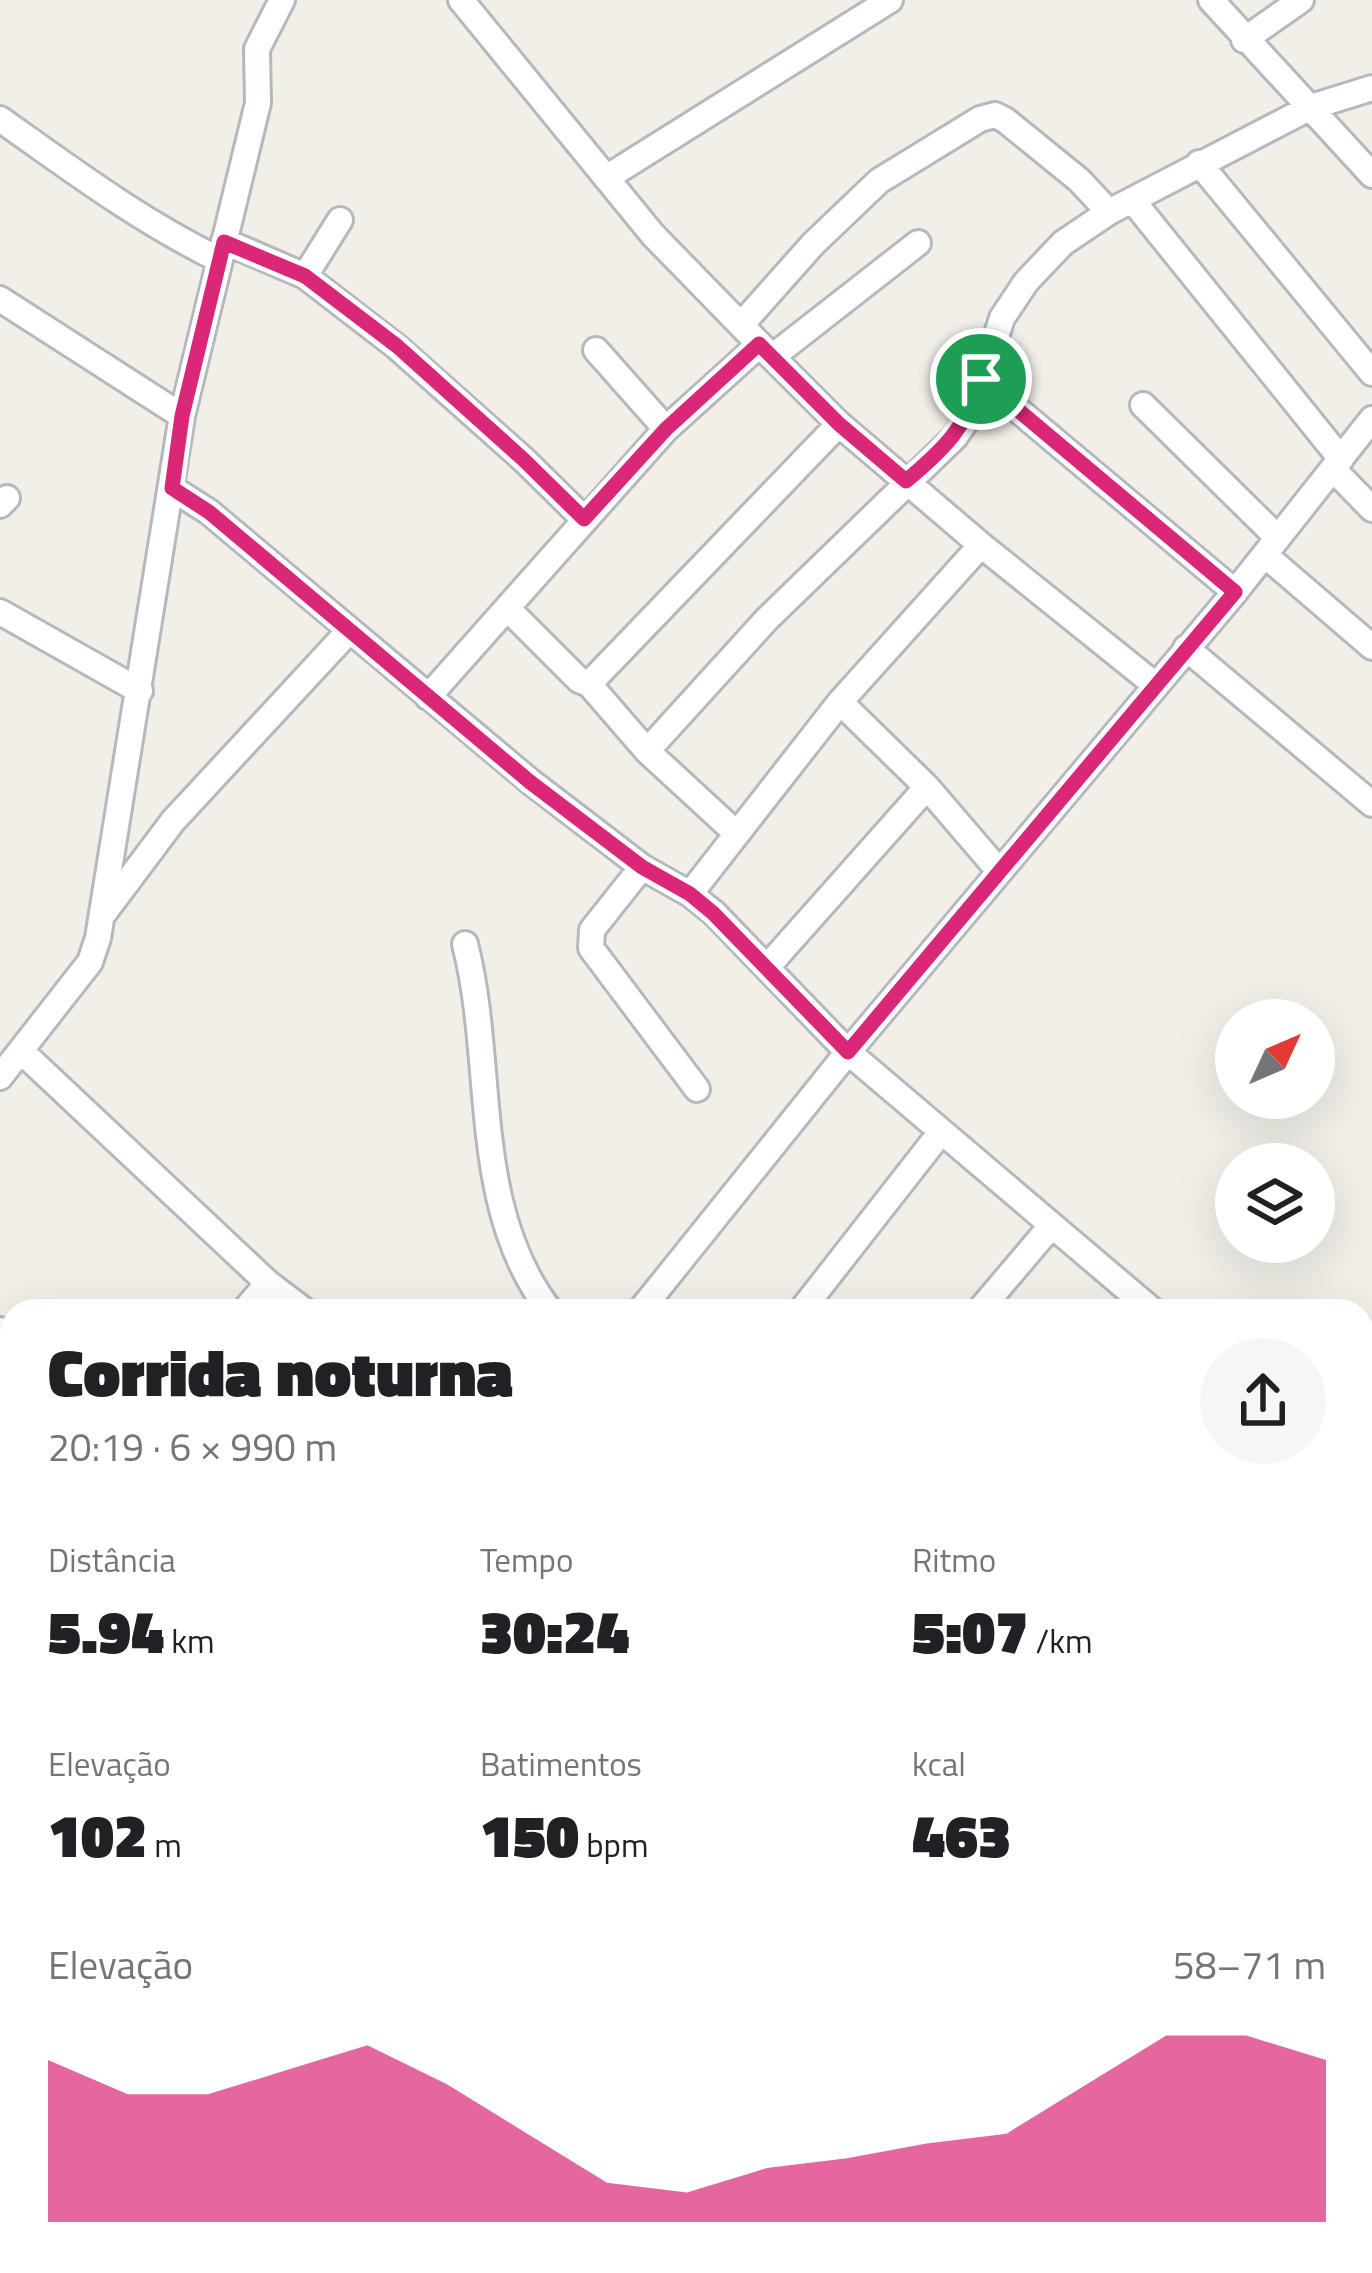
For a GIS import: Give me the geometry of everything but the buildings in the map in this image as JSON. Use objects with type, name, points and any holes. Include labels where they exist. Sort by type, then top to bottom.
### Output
[{"type":"street","points":[[0,1077],[90,962],[140,691],[182,416],[258,103],[257,49],[282,0]]},
{"type":"street","points":[[461,0],[653,235],[765,351],[839,424],[980,545],[1154,684]]},
{"type":"street","points":[[606,178],[890,0]]},
{"type":"street","points":[[1211,0],[1372,175]]},
{"type":"street","points":[[1244,40],[1301,0]]},
{"type":"street","points":[[646,751],[767,619],[955,437],[973,411],[1002,319],[1026,282],[1063,243],[1199,163],[1311,107],[1372,88]]},
{"type":"street","points":[[741,325],[825,231],[879,181],[980,119],[995,115],[1004,120],[1079,180],[1109,212]]},
{"type":"street","points":[[0,119],[148,223],[305,276],[397,346],[584,519]]},
{"type":"street","points":[[1199,163],[1372,374]]},
{"type":"street","points":[[1133,201],[1372,508]]},
{"type":"street","points":[[305,276],[340,220]]},
{"type":"street","points":[[428,698],[666,429],[765,351],[918,243]]},
{"type":"street","points":[[0,299],[182,416]]},
{"type":"street","points":[[596,350],[666,429]]},
{"type":"street","points":[[981,379],[1235,592]]},
{"type":"street","points":[[1143,405],[1271,546],[1372,646]]},
{"type":"street","points":[[650,1299],[848,1052],[1235,592],[1372,419]]},
{"type":"street","points":[[589,684],[839,424]]},
{"type":"street","points":[[172,488],[209,512],[428,698],[642,867],[690,894],[768,966],[848,1052],[1139,1299]]},
{"type":"street","points":[[690,894],[840,702],[980,545]]},
{"type":"street","points":[[507,608],[579,680],[589,684],[646,751],[736,833]]},
{"type":"street","points":[[0,612],[140,691]]},
{"type":"street","points":[[99,920],[173,821],[349,631]]},
{"type":"street","points":[[1186,648],[1372,805]]},
{"type":"street","points":[[840,702],[927,787],[999,871]]},
{"type":"street","points":[[768,966],[927,787]]},
{"type":"street","points":[[642,867],[592,930],[591,948],[697,1089]]},
{"type":"street","points":[[465,944],[477,995],[485,1121],[500,1196],[512,1247],[543,1299]]},
{"type":"street","points":[[21,1051],[289,1299]]},
{"type":"street","points":[[810,1299],[941,1132]]},
{"type":"street","points":[[989,1299],[1052,1226]]},
{"type":"street","points":[[254,1299],[268,1283]]},
{"type":"route","points":[[224,242],[305,276],[397,346],[584,519],[666,429],[759,344],[839,424],[906,481],[955,437],[973,411],[981,379],[1235,592],[848,1052],[713,913],[642,867],[530,782],[209,512],[172,488],[182,416],[224,242]]}]
